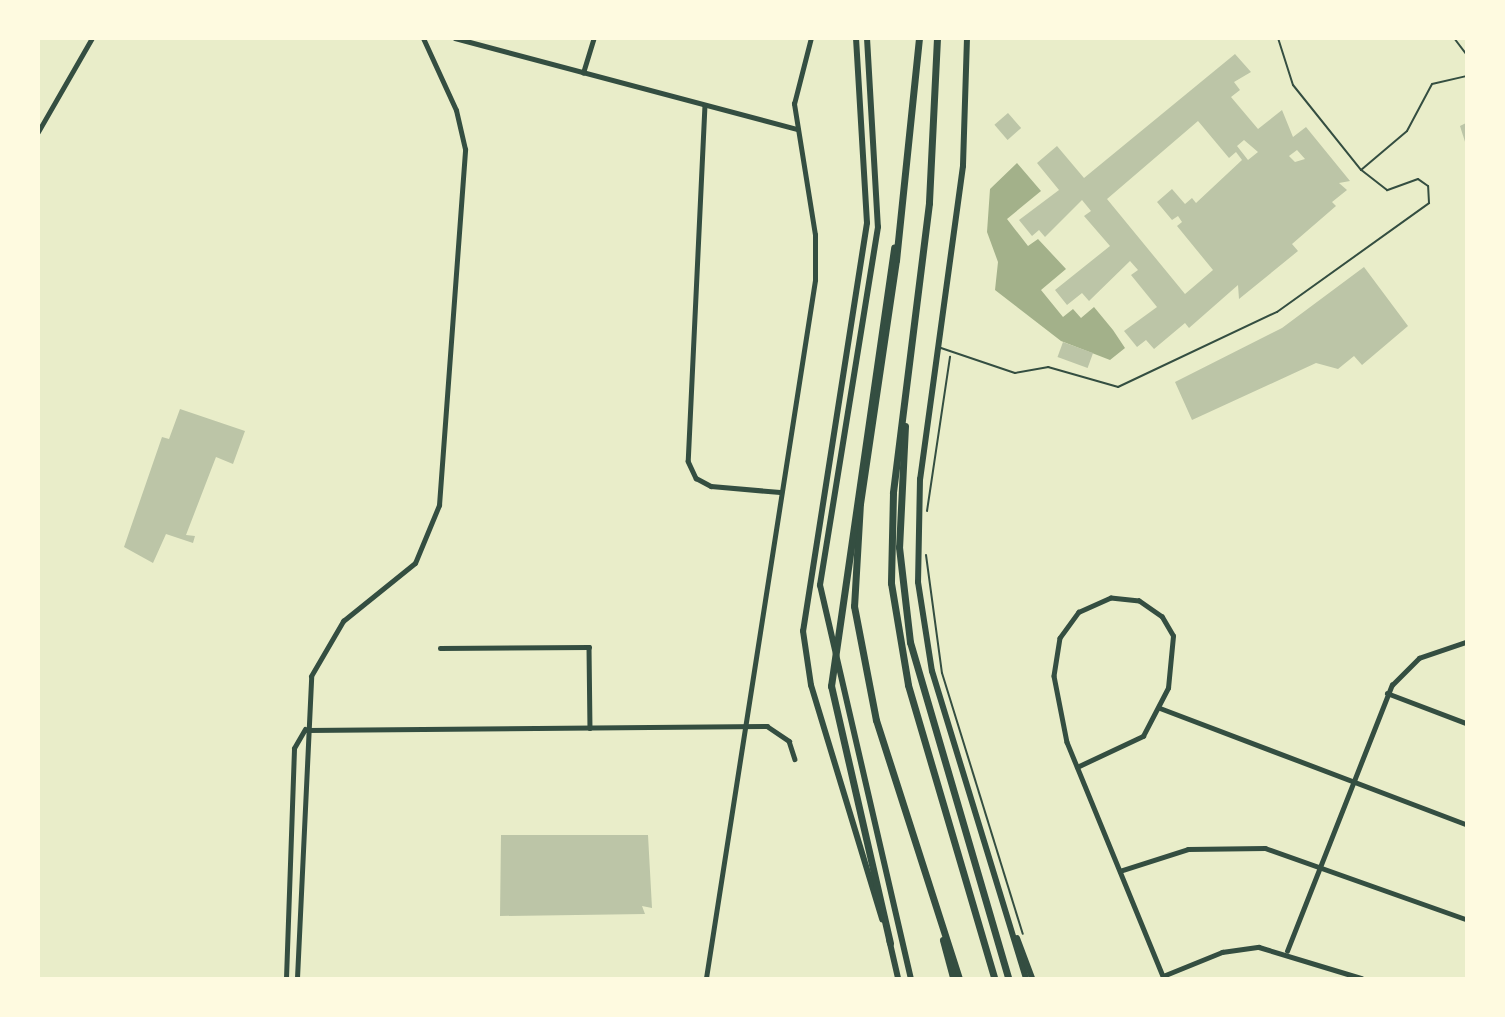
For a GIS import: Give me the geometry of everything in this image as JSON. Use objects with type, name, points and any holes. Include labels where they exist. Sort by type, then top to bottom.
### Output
[{"type":"highway","points":[[919,38],[900,222],[860,503],[854,606],[869,695],[959,978]]},
{"type":"highway","points":[[937,38],[929,203],[890,532],[895,621],[911,697],[994,978]]},
{"type":"highway","points":[[890,943],[868,833],[833,714],[831,663],[900,222]]},
{"type":"highway","points":[[905,401],[899,519],[906,618],[1008,978]]},
{"type":"highway","points":[[939,915],[953,978]]},
{"type":"main road","points":[[856,38],[867,222],[803,631],[811,685],[890,943],[898,978]]},
{"type":"main road","points":[[867,38],[878,227],[820,585],[911,978]]},
{"type":"main road","points":[[967,38],[963,166],[941,348],[918,505],[919,595],[936,684],[1026,978]]},
{"type":"main road","points":[[1012,927],[1032,978]]},
{"type":"street","points":[[38,132],[92,38]]},
{"type":"street","points":[[196,38],[212,38]]},
{"type":"street","points":[[455,38],[797,129]]},
{"type":"street","points":[[583,73],[594,38]]},
{"type":"street","points":[[706,978],[743,727],[815,281],[815,235],[794,104],[811,38]]},
{"type":"street","points":[[297,978],[310,749],[305,729],[310,682],[327,641],[354,610],[411,568],[438,511],[465,149],[456,110],[423,39]]},
{"type":"street","points":[[705,105],[688,461],[696,478],[710,486],[780,492]]},
{"type":"street","points":[[1077,766],[1138,739],[1160,708],[1175,650],[1167,623],[1152,608],[1125,598],[1098,602],[1074,617],[1058,644],[1056,699],[1077,766],[1163,977],[1234,949],[1287,951],[1361,978]]},
{"type":"street","points":[[1287,951],[1387,693],[1419,658],[1466,642]]},
{"type":"street","points":[[440,648],[589,647],[590,728]]},
{"type":"street","points":[[1387,693],[1466,723]]},
{"type":"street","points":[[1160,708],[1466,824]]},
{"type":"street","points":[[305,729],[743,727],[781,732],[795,759]]},
{"type":"street","points":[[286,978],[295,748],[305,729]]},
{"type":"street","points":[[1120,871],[1161,855],[1227,845],[1273,849],[1466,919]]},
{"type":"lane","points":[[941,348],[1015,373],[1048,367],[1118,387],[1277,312],[1429,203],[1428,186],[1418,179],[1387,190],[1361,170],[1293,85],[1278,38]]},
{"type":"lane","points":[[1454,38],[1466,54]]},
{"type":"lane","points":[[1361,170],[1407,131],[1432,84],[1466,76]]},
{"type":"path","points":[[926,521],[951,350]]},
{"type":"path","points":[[926,547],[942,673],[1027,945]]},
{"type":"shaded area","points":[[1017,163],[1041,191],[1007,219],[1028,246],[1038,239],[1066,269],[1041,290],[1063,317],[1073,309],[1081,318],[1094,307],[1113,330],[1125,348],[1110,360],[1061,341],[995,290],[998,262],[987,232],[990,189]]},
{"type":"building","points":[[1235,54],[1251,72],[1234,82],[1240,90],[1231,97],[1258,129],[1282,110],[1293,137],[1306,127],[1350,181],[1339,183],[1347,190],[1332,202],[1336,206],[1292,244],[1298,251],[1239,299],[1238,285],[1189,328],[1185,323],[1154,349],[1146,340],[1137,347],[1124,331],[1157,307],[1131,275],[1138,270],[1130,261],[1089,301],[1082,293],[1067,305],[1055,290],[1110,246],[1084,216],[1091,211],[1082,200],[1045,237],[1039,230],[1032,236],[1019,220],[1059,190],[1037,163],[1057,146],[1084,178]],"holes":[[[1198,121],[1229,158],[1236,152],[1242,160],[1196,203],[1192,198],[1185,204],[1172,189],[1157,202],[1172,220],[1178,216],[1182,222],[1177,226],[1213,270],[1185,294],[1107,199]],[[1244,140],[1258,152],[1248,160],[1237,146]],[[1297,150],[1305,159],[1295,162],[1289,156]]]},
{"type":"building","points":[[1008,113],[1021,128],[1008,140],[994,125]]},
{"type":"building","points":[[1466,123],[1466,145],[1460,126]]},
{"type":"building","points":[[1364,267],[1408,326],[1362,365],[1354,356],[1338,369],[1316,363],[1192,420],[1175,382],[1282,328]]},
{"type":"building","points":[[1063,342],[1093,353],[1088,368],[1058,357]]},
{"type":"building","points":[[180,409],[245,431],[233,464],[216,457],[186,535],[195,536],[193,543],[166,534],[153,563],[124,547],[162,437],[169,439]]},
{"type":"building","points":[[501,835],[648,835],[652,908],[642,906],[645,914],[500,916]]}]
